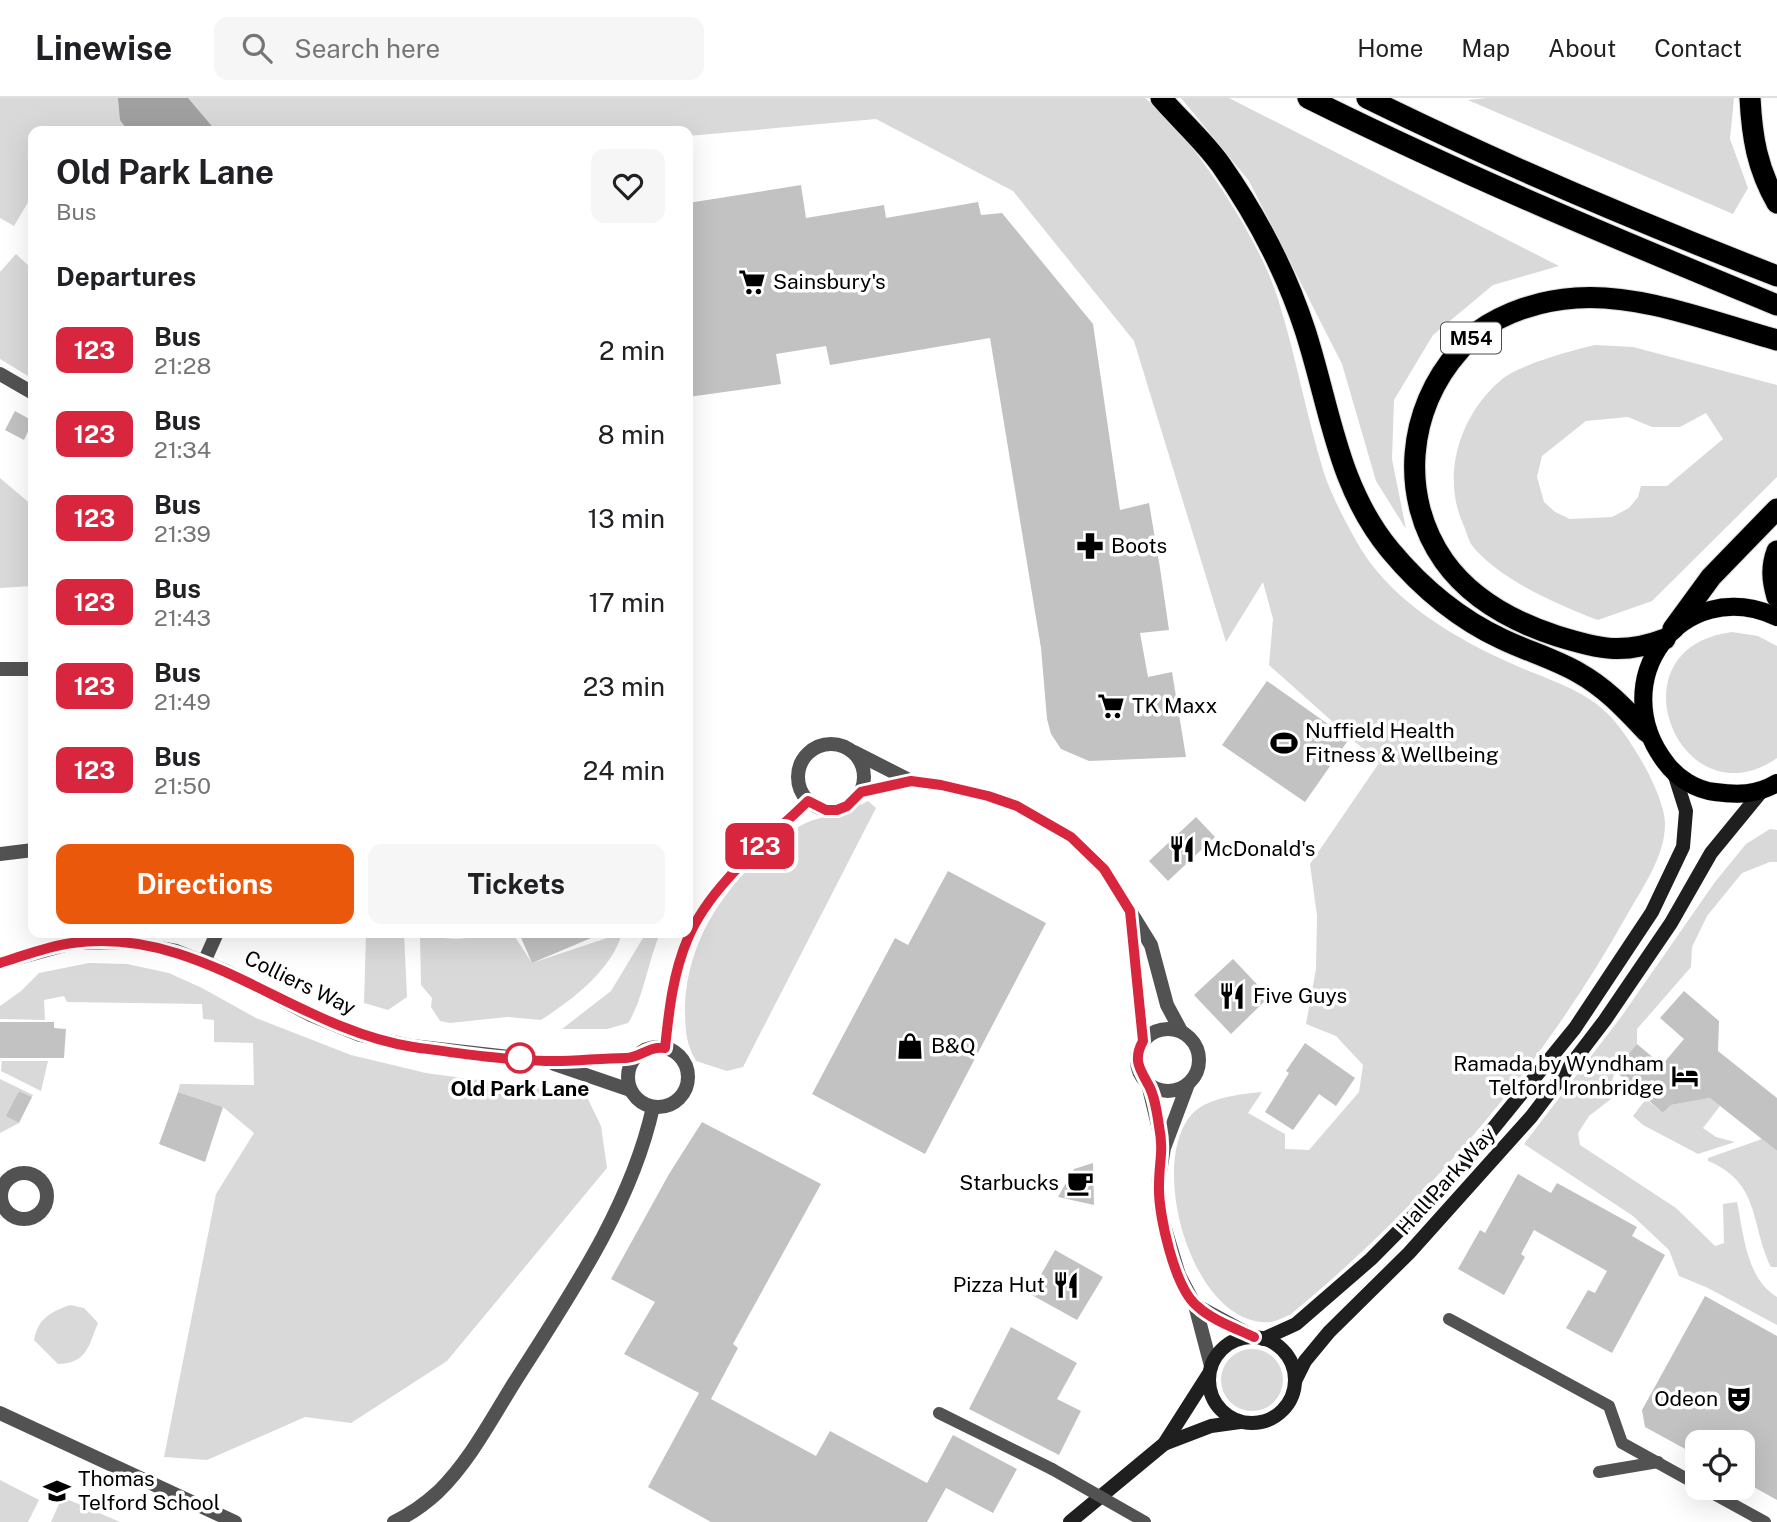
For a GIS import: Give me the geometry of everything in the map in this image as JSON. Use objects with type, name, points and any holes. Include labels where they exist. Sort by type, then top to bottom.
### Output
[{"type":"highway","points":[[1161,98],[1219,163],[1256,221],[1281,270],[1304,329],[1343,469],[1363,511],[1390,550],[1421,583],[1465,618],[1498,637],[1578,672],[1605,690],[1647,732]]},
{"type":"highway","points":[[1308,98],[1414,150],[1617,239],[1777,305]]},
{"type":"highway","points":[[1367,98],[1431,130],[1633,220],[1777,276]]},
{"type":"highway","points":[[1750,98],[1752,139],[1767,185],[1777,203]]},
{"type":"highway","name":"M54","points":[[1669,634],[1625,650],[1581,643],[1532,628],[1499,610],[1466,587],[1444,561],[1429,534],[1415,491],[1414,460],[1424,406],[1448,363],[1475,334],[1503,317],[1534,304],[1575,298],[1605,298],[1660,307],[1777,340]]},
{"type":"highway","points":[[1669,634],[1711,577],[1777,509]]},
{"type":"highway","points":[[1777,551],[1772,564],[1777,597]]},
{"type":"main road","points":[[1771,788],[1732,794],[1708,791],[1674,773],[1647,732],[1643,705],[1646,673],[1653,655],[1669,634],[1690,617],[1724,607],[1749,608],[1777,617]]},
{"type":"main road","name":"Hall Park Way","points":[[1258,1338],[1296,1324],[1342,1285],[1461,1168],[1575,1028],[1652,912],[1683,847],[1686,811],[1674,773]]},
{"type":"main road","name":"Hall Park Way","points":[[1295,1381],[1305,1361],[1329,1332],[1409,1253],[1531,1117],[1605,1020],[1671,923],[1711,853],[1771,788]]},
{"type":"main road","points":[[1070,1522],[1164,1444],[1228,1344],[1240,1339],[1258,1338],[1276,1345],[1286,1354],[1293,1367],[1295,1381],[1290,1400],[1274,1416],[1253,1423],[1211,1426],[1164,1444]]},
{"type":"main road","points":[[1210,1370],[1213,1398],[1230,1417],[1241,1422]]},
{"type":"street","points":[[0,374],[28,390]]},
{"type":"street","points":[[0,669],[28,669]]},
{"type":"street","points":[[911,781],[861,792],[847,806],[826,810],[808,801],[798,782],[798,771],[808,753],[829,743],[837,744],[911,781],[988,796],[1017,806],[1071,837],[1104,869],[1151,945],[1167,1005],[1181,1031],[1190,1037],[1199,1051],[1199,1068],[1188,1084],[1164,1148],[1158,1183],[1160,1212],[1166,1239],[1179,1275],[1195,1305],[1210,1370]]},
{"type":"street","points":[[853,751],[864,770],[861,792]]},
{"type":"street","points":[[693,929],[730,876],[808,801]]},
{"type":"street","points":[[0,854],[28,851]]},
{"type":"street","points":[[1130,911],[1143,1041]]},
{"type":"street","points":[[204,962],[215,938]]},
{"type":"street","points":[[394,1522],[438,1492],[473,1450],[568,1298],[617,1206],[648,1129],[653,1107],[672,1104],[685,1091],[688,1082],[685,1064],[673,1051],[665,1048],[676,973],[688,938]]},
{"type":"street","name":"Colliers Way","points":[[0,963],[72,943],[127,942],[176,951],[360,1035],[412,1046],[546,1061],[634,1058],[648,1049],[665,1048]]},
{"type":"street","points":[[1164,1148],[1148,1084],[1137,1064],[1139,1048],[1143,1041],[1160,1029],[1181,1031]]},
{"type":"street","points":[[630,1090],[628,1073],[634,1058]]},
{"type":"street","name":"Colliers Way","points":[[546,1061],[630,1090],[639,1101],[653,1107]]},
{"type":"street","points":[[1148,1084],[1164,1091],[1181,1089],[1188,1084]]},
{"type":"street","points":[[1195,1305],[1258,1338]]},
{"type":"street","points":[[1449,1319],[1609,1406],[1622,1443],[1685,1478]]},
{"type":"street","points":[[0,1413],[235,1522]]},
{"type":"street","points":[[939,1413],[1052,1469],[1145,1522]]},
{"type":"street","points":[[1599,1472],[1657,1462]]},
{"type":"street","points":[[1725,1500],[1765,1522]]},
{"type":"shaded area","points":[[0,98],[1145,98],[1184,137],[1223,191],[1256,248],[1278,299],[1324,473],[1354,537],[1368,559],[1384,580],[1424,615],[1470,643],[1586,697],[1615,721],[1643,763],[1663,809],[1664,834],[1658,859],[1594,971],[1558,1026],[1478,1130],[1434,1179],[1341,1271],[1291,1314],[1271,1322],[1241,1316],[1216,1296],[1196,1265],[1182,1228],[1175,1190],[1176,1153],[1185,1124],[1204,1105],[1225,1097],[1262,1092],[1248,1113],[1285,1134],[1285,1149],[1309,1150],[1359,1092],[1363,1065],[1336,1036],[1306,1024],[1316,969],[1317,916],[1310,864],[1379,763],[1269,665],[1273,619],[1263,582],[1226,642],[1134,341],[1013,191],[876,119],[693,136],[693,126],[28,126],[28,202],[14,226],[0,218]]},
{"type":"shaded area","points":[[118,98],[188,98],[212,126],[124,126],[120,120]]},
{"type":"shaded area","points":[[1181,98],[1229,98],[1559,266],[1493,285],[1433,335],[1394,400],[1392,459],[1406,529],[1376,481],[1342,364],[1249,181]]},
{"type":"shaded area","points":[[1734,98],[1730,139],[1748,188],[1733,214],[1468,100]]},
{"type":"shaded area","points":[[16,254],[28,265],[28,376],[0,359],[0,272]]},
{"type":"shaded area","points":[[1595,345],[1633,347],[1777,385],[1777,477],[1652,601],[1598,620],[1530,589],[1496,569],[1482,557],[1469,540],[1457,505],[1454,485],[1458,446],[1465,428],[1487,394],[1501,380],[1546,359]],"holes":[[[1706,413],[1723,439],[1667,486],[1641,486],[1638,497],[1629,508],[1612,517],[1570,519],[1555,512],[1544,502],[1537,477],[1542,456],[1586,421],[1628,417],[1652,427],[1680,427]]]},
{"type":"shaded area","points":[[0,478],[28,502],[28,586],[0,588]]},
{"type":"shaded area","points":[[1732,632],[1758,636],[1777,646],[1777,758],[1742,772],[1712,769],[1688,752],[1672,726],[1666,697],[1673,668],[1694,645]]},
{"type":"shaded area","points":[[868,801],[876,808],[743,1067],[727,1071],[696,1061],[686,1027],[688,978],[695,952],[719,905],[753,864],[794,830]]},
{"type":"shaded area","points":[[1770,829],[1777,830],[1777,862],[1742,873],[1707,916],[1692,947],[1691,967],[1637,1029],[1637,1044],[1621,1062],[1614,1075],[1611,1099],[1589,1116],[1578,1133],[1580,1145],[1676,1208],[1715,1246],[1724,1243],[1723,1204],[1737,1202],[1753,1267],[1767,1289],[1777,1297],[1777,1325],[1708,1288],[1679,1276],[1669,1250],[1633,1216],[1524,1144],[1621,1017],[1715,882],[1746,844]]},
{"type":"shaded area","points":[[366,938],[404,938],[407,997],[388,1010],[364,1003]]},
{"type":"shaded area","points":[[420,938],[516,938],[532,963],[607,938],[620,938],[600,972],[578,993],[541,1020],[507,1017],[450,1023],[440,1021],[431,1007],[432,998],[421,985]]},
{"type":"shaded area","points":[[643,938],[658,938],[637,1004],[628,1023],[607,1029],[562,1029],[611,991]]},
{"type":"shaded area","points":[[89,963],[127,964],[169,973],[256,1018],[351,1055],[426,1073],[586,1095],[601,1126],[607,1168],[447,1361],[351,1423],[305,1417],[207,1460],[164,1457],[216,1194],[254,1133],[223,1107],[178,1092],[180,1084],[254,1085],[253,1043],[214,1042],[214,1020],[203,1019],[202,1004],[67,1002],[64,996],[44,1000],[45,1020],[0,1019],[0,1006],[21,991],[39,973]]},
{"type":"shaded area","points":[[2,1061],[48,1061],[41,1091],[1,1071]]},
{"type":"shaded area","points":[[0,1079],[33,1095],[32,1097],[19,1091],[7,1116],[19,1123],[0,1133]]},
{"type":"shaded area","points":[[1710,1098],[1720,1106],[1703,1128],[1716,1137],[1735,1142],[1698,1154],[1643,1125],[1633,1116],[1646,1099],[1663,1113],[1671,1105]]},
{"type":"shaded area","points":[[1762,1139],[1777,1151],[1777,1267],[1771,1267],[1764,1251],[1746,1193],[1725,1170],[1708,1161],[1708,1158]]},
{"type":"shaded area","points":[[70,1305],[84,1308],[98,1323],[89,1346],[81,1357],[58,1364],[34,1340],[46,1317]]},
{"type":"shaded area","points":[[1252,1349],[1264,1351],[1274,1358],[1281,1368],[1281,1392],[1274,1402],[1264,1409],[1252,1411],[1240,1409],[1230,1402],[1223,1392],[1221,1380],[1223,1368],[1230,1358],[1240,1351]]},
{"type":"shaded area","points":[[0,1480],[39,1500],[28,1522],[0,1522]]},
{"type":"shaded area","points":[[62,1497],[120,1522],[51,1522]]},
{"type":"building","points":[[801,185],[806,218],[884,205],[886,218],[978,202],[981,215],[1002,213],[1093,324],[1120,510],[1149,503],[1160,568],[1169,630],[1140,633],[1148,677],[1172,672],[1186,757],[1089,761],[1061,749],[1051,734],[1047,719],[1041,648],[990,338],[830,365],[826,346],[776,354],[781,384],[693,396],[693,202]]},
{"type":"building","points":[[15,411],[28,418],[28,432],[24,440],[5,430]]},
{"type":"building","name":"Nuffield Health Fitness & Wellbeing","points":[[1267,681],[1349,739],[1305,802],[1222,745]]},
{"type":"building","name":"McDonald's","points":[[1196,817],[1215,837],[1168,881],[1149,861]]},
{"type":"building","name":"B&Q","points":[[948,871],[1046,923],[925,1154],[812,1094],[895,938],[908,945]]},
{"type":"building","points":[[521,938],[591,938],[532,963]]},
{"type":"building","name":"Five Guys","points":[[1233,959],[1269,997],[1231,1034],[1194,995]]},
{"type":"building","name":"Ramada by Wyndham Telford Ironbridge","points":[[1684,991],[1719,1021],[1718,1051],[1777,1098],[1777,1151],[1710,1098],[1671,1105],[1663,1113],[1614,1070],[1637,1044],[1662,1065],[1684,1039],[1660,1018]]},
{"type":"building","points":[[0,1022],[54,1022],[54,1028],[66,1029],[64,1058],[0,1058]]},
{"type":"building","points":[[1305,1043],[1355,1078],[1336,1106],[1319,1094],[1293,1130],[1265,1112],[1289,1073],[1286,1071]]},
{"type":"building","points":[[19,1091],[32,1097],[19,1123],[6,1116]]},
{"type":"building","points":[[178,1092],[223,1107],[205,1162],[159,1144]]},
{"type":"building","points":[[702,1122],[821,1184],[733,1344],[738,1348],[711,1399],[816,1456],[830,1431],[927,1483],[953,1435],[1017,1469],[993,1513],[946,1488],[927,1522],[711,1522],[648,1487],[699,1393],[624,1354],[655,1302],[611,1279],[669,1174]]},
{"type":"building","name":"Starbucks","points":[[1093,1163],[1094,1205],[1058,1197],[1074,1169]]},
{"type":"building","points":[[1518,1174],[1551,1193],[1557,1183],[1637,1227],[1632,1236],[1665,1255],[1612,1353],[1566,1328],[1588,1290],[1595,1293],[1607,1271],[1534,1230],[1521,1254],[1525,1257],[1504,1295],[1458,1269],[1480,1230],[1485,1233]]},
{"type":"building","name":"Pizza Hut","points":[[1055,1250],[1103,1277],[1077,1320],[1030,1294]]},
{"type":"building","points":[[1705,1296],[1777,1336],[1777,1500],[1755,1488],[1755,1430],[1685,1430],[1685,1449],[1645,1427],[1642,1410]]},
{"type":"building","points":[[1011,1327],[1077,1363],[1057,1399],[1081,1411],[1059,1455],[969,1409]]},
{"type":"bus line","name":"123","points":[[693,929],[730,876],[808,801],[816,807],[837,810],[855,800],[861,792],[911,781],[941,785],[1017,806],[1071,837],[1104,869],[1130,911],[1143,1041],[1139,1048],[1137,1064],[1139,1073],[1148,1084],[1164,1148],[1158,1183],[1160,1212],[1179,1275],[1195,1305],[1225,1324],[1254,1337]]},
{"type":"bus line","name":"123","points":[[0,963],[72,943],[127,942],[176,951],[226,971],[312,1015],[360,1035],[412,1046],[546,1061],[634,1058],[648,1049],[665,1048],[676,973],[688,938]]},
{"type":"place","name":"Sainsbury's","points":[[752,282]]},
{"type":"place","name":"Boots","points":[[1090,546]]},
{"type":"place","name":"TK Maxx","points":[[1111,706]]},
{"type":"place","name":"Nuffield Health Fitness & Wellbeing","points":[[1284,743]]},
{"type":"place","name":"McDonald's","points":[[1182,849]]},
{"type":"place","name":"Five Guys","points":[[1232,996]]},
{"type":"place","name":"B&Q","points":[[910,1046]]},
{"type":"place","name":"Old Park Lane","points":[[520,1058]]},
{"type":"place","name":"Ramada by Wyndham Telford Ironbridge","points":[[1685,1076]]},
{"type":"place","name":"Starbucks","points":[[1080,1183]]},
{"type":"place","name":"Pizza Hut","points":[[1066,1285]]},
{"type":"place","name":"Odeon","points":[[1739,1399]]},
{"type":"place","name":"Thomas Telford School","points":[[57,1491]]}]
